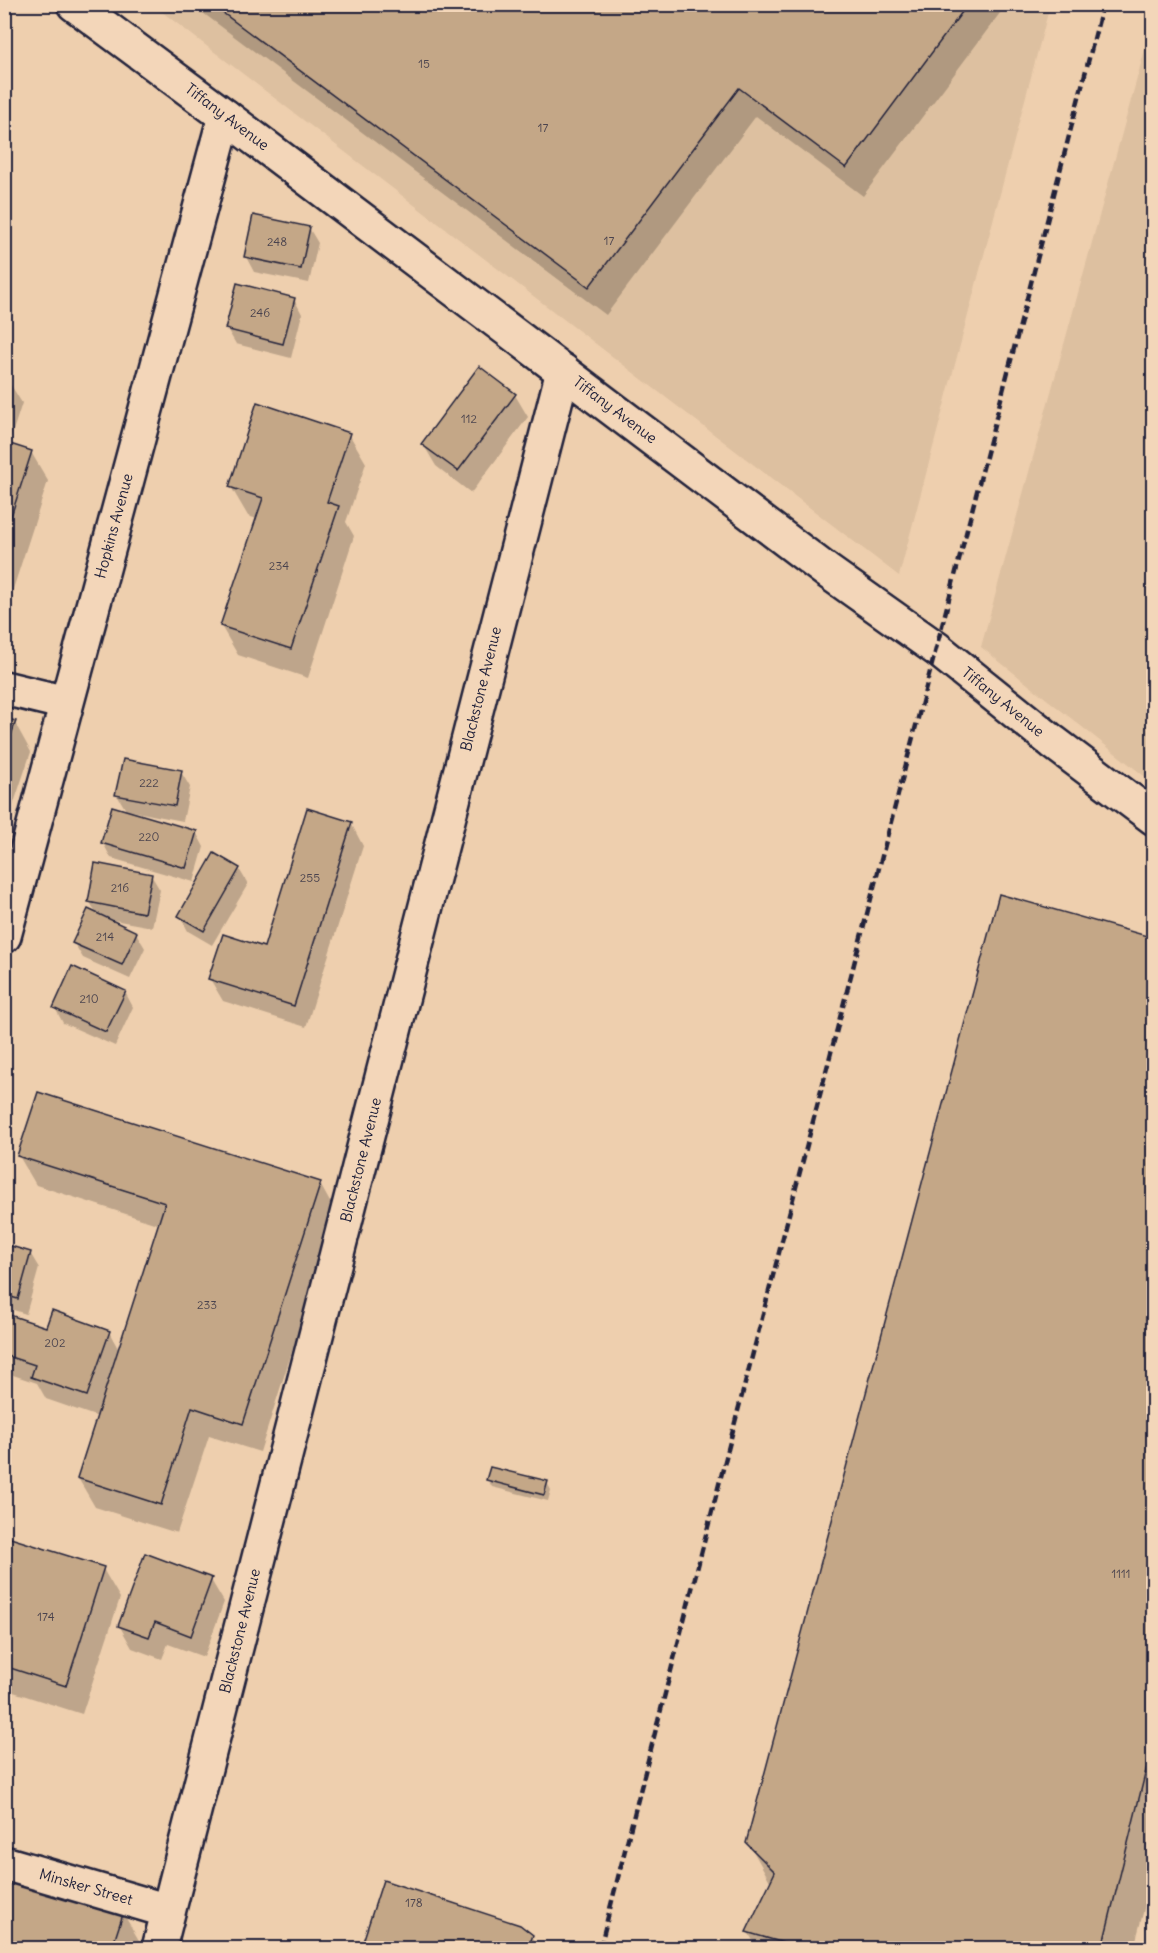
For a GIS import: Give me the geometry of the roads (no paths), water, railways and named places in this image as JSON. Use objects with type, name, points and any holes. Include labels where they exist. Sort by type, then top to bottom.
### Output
[{"type":"street","name":"Tiffany Avenue","points":[[74,4],[827,571],[937,649],[1053,742],[1154,818]]},
{"type":"street","name":"Hopkins Avenue","points":[[4,936],[225,116]]},
{"type":"street","name":"Blackstone Avenue","points":[[159,1948],[563,371]]},
{"type":"street","points":[[4,688],[66,703]]},
{"type":"street","name":"Minsker Street","points":[[4,1863],[168,1911]]},
{"type":"railway","points":[[600,1948],[1103,4]]}]
